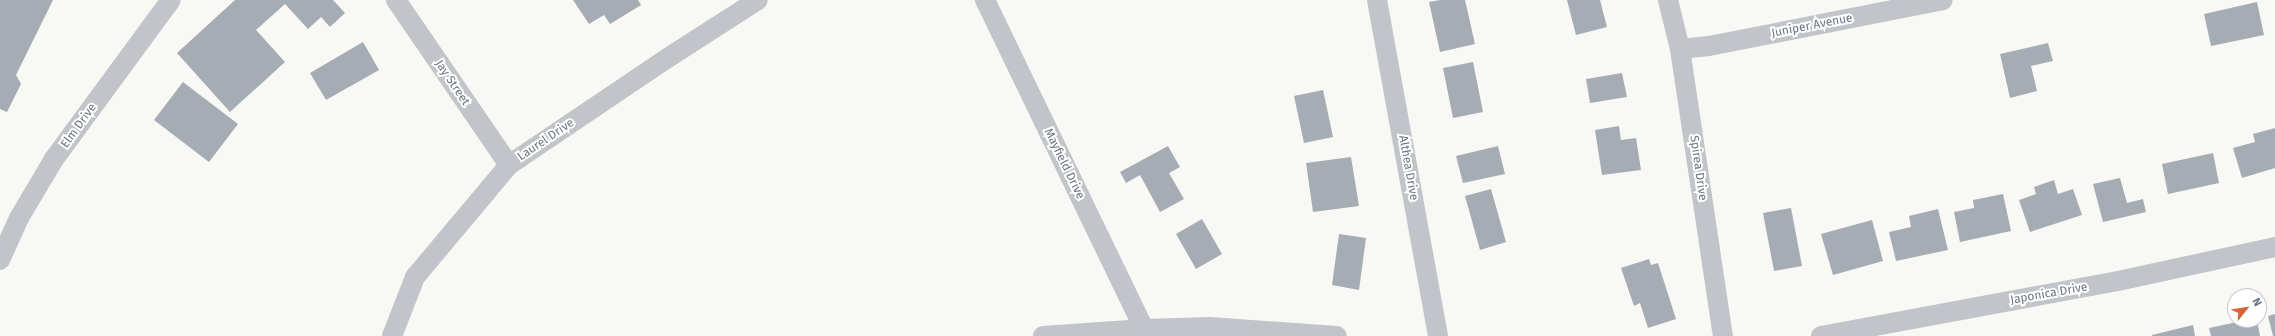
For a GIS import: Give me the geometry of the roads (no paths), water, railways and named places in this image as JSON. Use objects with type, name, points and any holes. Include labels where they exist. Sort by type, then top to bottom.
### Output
[{"type":"street","name":"Elm Drive","points":[[0,260],[19,218],[54,159],[171,0]]},
{"type":"street","name":"Jay Street","points":[[396,0],[508,165]]},
{"type":"street","name":"Laurel Drive","points":[[392,336],[415,277],[508,165],[666,59],[758,0]]},
{"type":"street","name":"Mayfield Drive","points":[[985,0],[1144,329]]},
{"type":"street","name":"Althea Drive","points":[[1378,0],[1438,336]]},
{"type":"street","name":"Spirea Drive","points":[[1668,0],[1680,49],[1723,336]]},
{"type":"street","name":"Juniper Avenue","points":[[1680,49],[1709,46],[1944,0]]},
{"type":"street","name":"Japonica Drive","points":[[1821,336],[2118,281],[2275,247]]},
{"type":"street","points":[[1043,336],[1144,329],[1210,327],[1337,336]]}]
